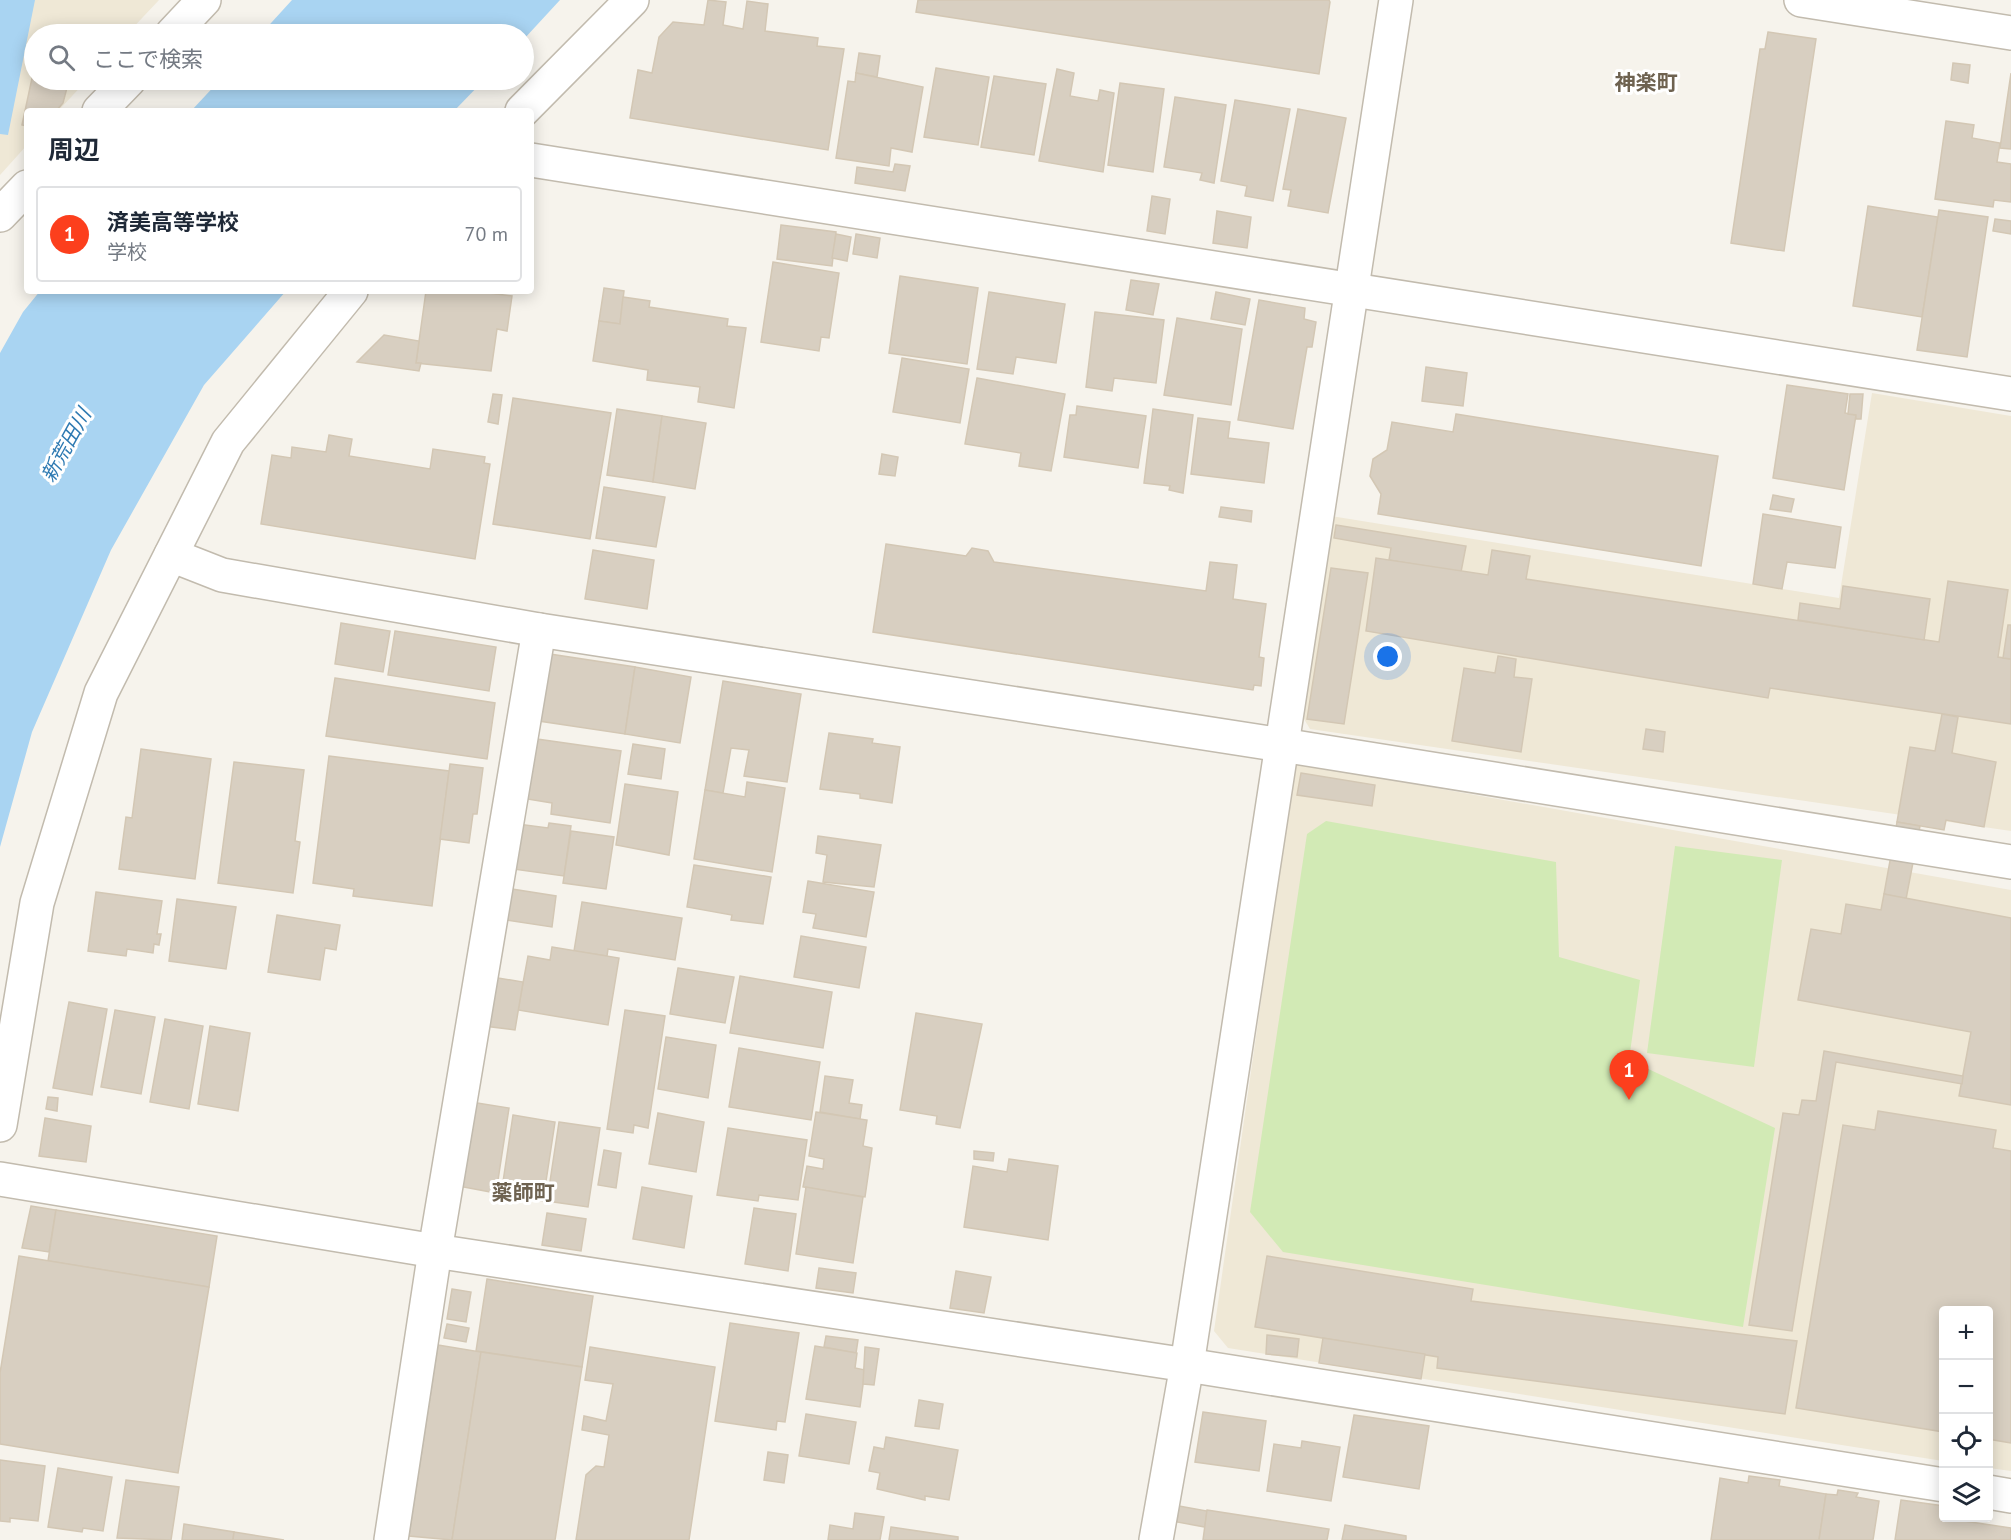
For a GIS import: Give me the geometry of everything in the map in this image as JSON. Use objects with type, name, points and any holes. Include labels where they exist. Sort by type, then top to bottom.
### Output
[{"type":"street","points":[[181,24],[204,0]]},
{"type":"street","points":[[525,108],[632,0]]},
{"type":"street","points":[[1156,1540],[1187,1365],[1350,288],[1396,0]]},
{"type":"street","points":[[1801,0],[2011,33]]},
{"type":"street","points":[[102,108],[119,90]]},
{"type":"street","points":[[534,160],[2011,394]]},
{"type":"street","points":[[0,215],[24,190]]},
{"type":"street","points":[[0,1125],[37,903],[101,693],[228,442],[349,294]]},
{"type":"street","points":[[171,555],[222,575],[539,630],[1282,745],[2011,862]]},
{"type":"street","points":[[391,1540],[435,1251],[539,630]]},
{"type":"street","points":[[0,1179],[435,1251],[1187,1365],[1939,1484]]},
{"type":"street","points":[[1993,1493],[2011,1496]]},
{"type":"shaded area","points":[[0,0],[159,0],[136,24],[24,24],[24,90],[78,90],[61,108],[24,108],[24,148],[0,175]]},
{"type":"shaded area","points":[[1872,393],[2011,416],[2011,831],[1310,729],[1301,714],[1331,516],[1839,598]]},
{"type":"shaded area","points":[[1295,763],[2011,890],[2011,1471],[1993,1469],[1993,1306],[1939,1306],[1939,1460],[1228,1348],[1214,1331]]},
{"type":"green space","points":[[1326,821],[1556,862],[1559,957],[1640,980],[1629,1060],[1775,1128],[1743,1327],[1283,1252],[1250,1212],[1307,834]]},
{"type":"green space","points":[[1675,846],[1782,860],[1754,1067],[1647,1053]]},
{"type":"water","points":[[0,0],[35,0],[30,24],[24,24],[24,55],[8,135],[0,134]]},
{"type":"water","points":[[292,0],[560,0],[534,28],[534,24],[270,24]]},
{"type":"water","points":[[211,90],[474,90],[457,108],[194,108]]},
{"type":"water","name":"新荒田川","points":[[38,294],[283,294],[204,385],[111,550],[32,732],[0,847],[0,353],[23,312]]},
{"type":"building","points":[[708,0],[726,2],[723,25],[743,29],[747,1],[768,4],[765,31],[818,38],[817,46],[844,49],[828,150],[630,118],[638,70],[652,73],[659,37],[673,22],[704,25]]},
{"type":"building","points":[[918,0],[1329,0],[1330,2],[1319,74],[916,12]]},
{"type":"building","points":[[1768,32],[1816,39],[1784,251],[1731,243],[1760,49],[1765,49]]},
{"type":"building","points":[[859,53],[880,56],[877,77],[856,73]]},
{"type":"building","points":[[1953,63],[1970,65],[1968,83],[1951,80]]},
{"type":"building","points":[[936,68],[989,77],[978,145],[924,137]]},
{"type":"building","points":[[1057,69],[1074,73],[1070,96],[1098,101],[1100,90],[1114,93],[1103,172],[1039,161]]},
{"type":"building","points":[[856,73],[923,87],[912,152],[891,148],[889,166],[836,158],[848,81],[855,82]]},
{"type":"building","points":[[2011,73],[2011,149],[2000,148]]},
{"type":"building","points":[[994,76],[1046,84],[1034,155],[981,147]]},
{"type":"building","points":[[1120,83],[1164,89],[1153,172],[1108,165]]},
{"type":"building","points":[[30,90],[66,90],[63,103],[59,108],[26,108]]},
{"type":"building","points":[[1175,97],[1226,105],[1214,183],[1200,180],[1202,173],[1164,167]]},
{"type":"building","points":[[1235,100],[1290,109],[1273,201],[1245,196],[1247,186],[1221,181]]},
{"type":"building","points":[[1298,109],[1346,118],[1328,213],[1288,206],[1291,190],[1283,189]]},
{"type":"building","points":[[1946,121],[1974,125],[1972,138],[2000,143],[1997,162],[2011,164],[2011,202],[1994,200],[1993,207],[1935,199]]},
{"type":"building","points":[[895,164],[910,166],[905,191],[855,183],[857,167],[893,172]]},
{"type":"building","points":[[1152,196],[1170,199],[1165,234],[1147,231]]},
{"type":"building","points":[[1868,206],[1938,217],[1922,317],[1853,306]]},
{"type":"building","points":[[1939,210],[1988,217],[1967,357],[1917,350]]},
{"type":"building","points":[[1217,211],[1251,217],[1247,248],[1213,243]]},
{"type":"building","points":[[1995,219],[2011,221],[2011,234],[1993,231]]},
{"type":"building","points":[[781,225],[836,232],[832,266],[777,259]]},
{"type":"building","points":[[836,234],[851,237],[847,261],[832,258]]},
{"type":"building","points":[[856,234],[880,238],[877,258],[853,254]]},
{"type":"building","points":[[773,262],[839,273],[829,338],[821,337],[819,351],[761,342]]},
{"type":"building","points":[[900,276],[978,288],[967,364],[889,353]]},
{"type":"building","points":[[1131,280],[1159,284],[1153,315],[1126,310]]},
{"type":"building","points":[[604,288],[624,291],[620,324],[599,321]]},
{"type":"building","points":[[989,292],[1065,304],[1056,363],[1016,357],[1013,374],[977,369]]},
{"type":"building","points":[[1216,292],[1250,299],[1245,325],[1211,319]]},
{"type":"building","points":[[426,294],[512,296],[507,331],[497,329],[491,371],[416,363]]},
{"type":"building","points":[[623,297],[650,301],[649,307],[728,319],[727,326],[746,328],[734,408],[698,402],[700,387],[647,380],[648,370],[593,361],[599,321],[620,324]]},
{"type":"building","points":[[1259,300],[1305,308],[1304,319],[1316,322],[1312,347],[1307,347],[1293,429],[1238,420]]},
{"type":"building","points":[[1095,312],[1164,320],[1156,383],[1114,378],[1112,391],[1086,387]]},
{"type":"building","points":[[1177,318],[1242,329],[1231,405],[1164,395]]},
{"type":"building","points":[[384,335],[419,341],[416,363],[421,363],[419,371],[357,362]]},
{"type":"building","points":[[902,358],[969,369],[960,423],[893,412]]},
{"type":"building","points":[[1426,367],[1467,373],[1463,406],[1422,401]]},
{"type":"building","points":[[977,378],[1065,394],[1051,471],[1019,466],[1021,453],[965,444]]},
{"type":"building","points":[[1787,385],[1848,394],[1845,413],[1856,415],[1844,490],[1773,478]]},
{"type":"building","points":[[493,394],[502,395],[498,424],[488,422]]},
{"type":"building","points":[[1850,394],[1863,394],[1861,419],[1856,419],[1856,415],[1848,414]]},
{"type":"building","points":[[513,398],[611,413],[590,539],[493,524]]},
{"type":"building","points":[[1077,406],[1146,416],[1138,468],[1064,457],[1070,415],[1076,415]]},
{"type":"building","points":[[617,409],[662,416],[653,482],[607,475]]},
{"type":"building","points":[[1153,409],[1193,415],[1183,493],[1169,490],[1170,486],[1144,483]]},
{"type":"building","points":[[1456,414],[1718,456],[1701,566],[1378,514],[1381,494],[1370,476],[1373,459],[1387,450],[1392,422],[1453,432]]},
{"type":"building","points":[[662,416],[706,423],[695,489],[653,482]]},
{"type":"building","points":[[1198,418],[1230,422],[1228,438],[1269,443],[1264,483],[1191,474]]},
{"type":"building","points":[[329,435],[352,439],[349,456],[430,469],[433,449],[485,457],[484,463],[490,464],[475,559],[261,524],[272,455],[291,458],[292,447],[326,452]]},
{"type":"building","points":[[882,454],[898,457],[895,476],[879,474]]},
{"type":"building","points":[[604,487],[665,497],[656,547],[596,538]]},
{"type":"building","points":[[1773,495],[1794,499],[1791,512],[1770,509]]},
{"type":"building","points":[[1221,507],[1252,511],[1251,522],[1219,517]]},
{"type":"building","points":[[1763,514],[1841,527],[1835,568],[1787,562],[1782,589],[1753,584]]},
{"type":"building","points":[[1336,525],[1466,546],[1461,572],[1389,560],[1391,548],[1334,538]]},
{"type":"building","points":[[886,544],[966,556],[972,548],[988,551],[994,562],[1206,591],[1210,562],[1237,565],[1233,599],[1266,604],[1259,657],[1264,658],[1261,686],[1254,685],[1253,690],[873,632]]},
{"type":"building","points":[[593,550],[654,560],[647,609],[585,599]]},
{"type":"building","points":[[1492,550],[1530,556],[1526,579],[1939,642],[1948,581],[2008,590],[1998,657],[2011,659],[2011,724],[1770,688],[1768,698],[1366,631],[1376,558],[1488,575]]},
{"type":"building","points":[[1331,568],[1368,573],[1344,724],[1307,719]]},
{"type":"building","points":[[1843,586],[1930,599],[1924,640],[1798,620],[1800,603],[1840,609]]},
{"type":"building","points":[[341,623],[390,631],[383,672],[335,664]]},
{"type":"building","points":[[2008,625],[2011,625],[2011,659],[2003,658]]},
{"type":"building","points":[[395,631],[496,647],[489,691],[388,675]]},
{"type":"building","points":[[550,654],[635,667],[625,734],[539,721]]},
{"type":"building","points":[[1498,656],[1516,659],[1514,677],[1532,679],[1521,752],[1452,741],[1464,668],[1495,673]]},
{"type":"building","points":[[635,667],[691,677],[680,743],[625,734]]},
{"type":"building","points":[[335,678],[495,703],[487,759],[326,736]]},
{"type":"building","points":[[723,681],[801,694],[787,782],[744,776],[749,750],[731,748],[723,793],[705,790]]},
{"type":"building","points":[[1942,714],[1958,717],[1952,753],[1996,762],[1984,827],[1946,820],[1944,830],[1897,822],[1910,747],[1935,751]]},
{"type":"building","points":[[1646,729],[1665,732],[1663,752],[1643,749]]},
{"type":"building","points":[[829,733],[873,739],[872,743],[900,747],[892,803],[860,798],[860,794],[820,789]]},
{"type":"building","points":[[530,738],[621,751],[610,823],[551,814],[552,803],[521,798]]},
{"type":"building","points":[[633,744],[665,749],[661,779],[628,774]]},
{"type":"building","points":[[141,749],[211,759],[195,879],[119,869],[126,817],[132,818]]},
{"type":"building","points":[[329,756],[449,771],[432,906],[353,896],[354,889],[313,883]]},
{"type":"building","points":[[234,762],[304,770],[295,841],[300,842],[293,893],[218,883]]},
{"type":"building","points":[[450,764],[483,768],[477,814],[473,814],[469,843],[440,839]]},
{"type":"building","points":[[1301,773],[1375,785],[1372,806],[1297,795]]},
{"type":"building","points":[[747,782],[785,788],[772,872],[694,859],[705,790],[745,797]]},
{"type":"building","points":[[625,784],[678,792],[669,855],[616,845]]},
{"type":"building","points":[[1897,822],[1920,826],[1906,899],[1884,894]]},
{"type":"building","points":[[549,823],[571,826],[564,876],[507,868],[518,824],[548,828]]},
{"type":"building","points":[[571,831],[614,837],[606,889],[563,883]]},
{"type":"building","points":[[818,836],[881,845],[874,887],[823,882],[827,855],[816,853]]},
{"type":"building","points":[[694,865],[771,877],[763,924],[731,920],[732,915],[687,907]]},
{"type":"building","points":[[808,881],[874,892],[866,937],[813,928],[816,914],[803,912]]},
{"type":"building","points":[[512,889],[556,896],[552,927],[507,920]]},
{"type":"building","points":[[96,892],[162,901],[157,934],[161,934],[159,945],[154,944],[153,953],[127,949],[126,956],[88,951]]},
{"type":"building","points":[[1884,894],[2011,918],[2011,1105],[1959,1096],[1971,1032],[1798,1000],[1811,929],[1841,934],[1846,904],[1881,910]]},
{"type":"building","points":[[177,899],[236,907],[226,969],[169,961]]},
{"type":"building","points":[[582,902],[682,918],[675,960],[608,949],[607,956],[574,951]]},
{"type":"building","points":[[277,915],[340,925],[336,950],[325,948],[320,980],[268,972]]},
{"type":"building","points":[[801,936],[866,947],[859,988],[794,977]]},
{"type":"building","points":[[552,947],[619,958],[608,1025],[518,1010],[528,956],[550,960]]},
{"type":"building","points":[[678,968],[734,977],[725,1023],[670,1014]]},
{"type":"building","points":[[740,976],[832,992],[823,1048],[730,1033]]},
{"type":"building","points":[[492,977],[523,982],[515,1030],[484,1026]]},
{"type":"building","points":[[69,1002],[107,1009],[92,1095],[53,1088]]},
{"type":"building","points":[[115,1010],[155,1017],[141,1094],[101,1087]]},
{"type":"building","points":[[625,1010],[665,1016],[648,1128],[634,1125],[633,1133],[607,1129]]},
{"type":"building","points":[[916,1013],[982,1024],[960,1128],[936,1124],[937,1116],[900,1110]]},
{"type":"building","points":[[165,1019],[203,1026],[189,1109],[150,1102]]},
{"type":"building","points":[[210,1026],[250,1033],[238,1111],[198,1104]]},
{"type":"building","points":[[666,1037],[716,1045],[708,1098],[658,1089]]},
{"type":"building","points":[[739,1048],[820,1062],[811,1120],[729,1107]]},
{"type":"building","points":[[1824,1051],[1963,1076],[1962,1084],[1836,1062],[1792,1331],[1749,1325],[1783,1113],[1799,1115],[1802,1100],[1816,1101]]},
{"type":"building","points":[[825,1076],[853,1080],[849,1103],[862,1105],[860,1119],[820,1112]]},
{"type":"building","points":[[48,1097],[58,1098],[57,1111],[46,1109]]},
{"type":"building","points":[[471,1102],[509,1108],[496,1193],[458,1186]]},
{"type":"building","points":[[1878,1111],[1996,1130],[1993,1148],[2011,1151],[2011,1443],[1993,1440],[1993,1306],[1939,1306],[1939,1431],[1796,1408],[1843,1125],[1875,1130]]},
{"type":"building","points":[[816,1112],[867,1120],[863,1146],[872,1148],[865,1197],[803,1187],[807,1166],[823,1169],[824,1159],[809,1156]]},
{"type":"building","points":[[658,1113],[704,1122],[696,1172],[649,1164]]},
{"type":"building","points":[[513,1115],[555,1122],[543,1201],[501,1195]]},
{"type":"building","points":[[45,1118],[91,1126],[86,1162],[39,1156]]},
{"type":"building","points":[[559,1122],[600,1128],[588,1207],[547,1201]]},
{"type":"building","points":[[728,1128],[807,1140],[798,1200],[759,1195],[758,1201],[717,1195]]},
{"type":"building","points":[[604,1150],[621,1153],[616,1188],[598,1185]]},
{"type":"building","points":[[974,1151],[994,1153],[993,1161],[974,1159]]},
{"type":"building","points":[[1009,1159],[1058,1166],[1048,1240],[964,1227],[973,1166],[1007,1172]]},
{"type":"building","points":[[642,1187],[692,1196],[684,1248],[633,1239]]},
{"type":"building","points":[[806,1187],[863,1197],[853,1263],[796,1254]]},
{"type":"building","points":[[31,1206],[56,1210],[49,1252],[22,1248]]},
{"type":"building","points":[[754,1208],[796,1214],[788,1271],[745,1264]]},
{"type":"building","points":[[56,1210],[217,1236],[209,1287],[48,1261]]},
{"type":"building","points":[[547,1213],[586,1219],[581,1251],[542,1245]]},
{"type":"building","points":[[19,1256],[209,1287],[178,1473],[0,1444],[0,1373]]},
{"type":"building","points":[[1267,1256],[1473,1289],[1471,1301],[1797,1341],[1785,1414],[1437,1368],[1438,1357],[1255,1327]]},
{"type":"building","points":[[819,1268],[856,1273],[853,1293],[816,1288]]},
{"type":"building","points":[[956,1271],[991,1277],[984,1313],[950,1308]]},
{"type":"building","points":[[487,1279],[593,1296],[582,1367],[476,1351]]},
{"type":"building","points":[[452,1289],[471,1292],[466,1322],[447,1319]]},
{"type":"building","points":[[730,1323],[799,1333],[785,1422],[777,1421],[776,1430],[715,1421]]},
{"type":"building","points":[[447,1324],[469,1328],[466,1342],[444,1338]]},
{"type":"building","points":[[1267,1335],[1299,1339],[1297,1357],[1266,1354]]},
{"type":"building","points":[[826,1336],[858,1340],[856,1353],[824,1347]]},
{"type":"building","points":[[1323,1338],[1425,1354],[1421,1379],[1319,1363]]},
{"type":"building","points":[[438,1345],[481,1352],[452,1540],[409,1536]]},
{"type":"building","points":[[815,1346],[857,1353],[855,1368],[865,1370],[860,1407],[806,1399]]},
{"type":"building","points":[[590,1347],[715,1367],[689,1540],[576,1540],[586,1475],[596,1466],[604,1467],[609,1435],[582,1430],[584,1416],[606,1421],[613,1384],[585,1380]]},
{"type":"building","points":[[865,1347],[879,1349],[874,1385],[863,1384]]},
{"type":"building","points":[[481,1352],[582,1367],[555,1540],[452,1540]]},
{"type":"building","points":[[919,1400],[943,1404],[939,1429],[915,1426]]},
{"type":"building","points":[[1203,1412],[1266,1421],[1259,1471],[1195,1462]]},
{"type":"building","points":[[806,1414],[856,1422],[849,1464],[799,1456]]},
{"type":"building","points":[[1354,1415],[1429,1426],[1419,1489],[1343,1477]]},
{"type":"building","points":[[886,1437],[958,1450],[949,1500],[925,1496],[925,1500],[877,1489],[880,1473],[869,1471],[874,1447],[884,1449]]},
{"type":"building","points":[[1302,1441],[1340,1447],[1331,1501],[1267,1491],[1274,1444],[1301,1448]]},
{"type":"building","points":[[768,1452],[788,1455],[784,1483],[764,1480]]},
{"type":"building","points":[[0,1460],[45,1466],[38,1521],[10,1518],[10,1522],[0,1521]]},
{"type":"building","points":[[58,1468],[112,1477],[103,1531],[83,1528],[82,1532],[48,1527]]},
{"type":"building","points":[[1749,1476],[1780,1480],[1779,1486],[1826,1494],[1819,1540],[1711,1540],[1720,1478],[1748,1483]]},
{"type":"building","points":[[126,1480],[179,1487],[171,1540],[117,1538]]},
{"type":"building","points":[[1838,1490],[1858,1493],[1856,1497],[1879,1501],[1873,1540],[1819,1540],[1826,1494],[1837,1495]]},
{"type":"building","points":[[1901,1500],[1939,1505],[1939,1522],[1971,1522],[2011,1528],[2011,1540],[1895,1540]]},
{"type":"building","points":[[1179,1506],[1207,1511],[1205,1527],[1177,1522]]},
{"type":"building","points":[[1207,1510],[1329,1529],[1327,1540],[1203,1540]]},
{"type":"building","points":[[855,1513],[884,1517],[880,1540],[828,1540],[830,1525],[853,1529]]},
{"type":"building","points":[[184,1524],[234,1532],[233,1540],[182,1540]]},
{"type":"building","points":[[1345,1525],[1406,1536],[1406,1540],[1342,1540]]},
{"type":"building","points":[[891,1527],[958,1537],[958,1540],[889,1540]]},
{"type":"building","points":[[234,1532],[284,1540],[233,1540]]},
{"type":"place","name":"済美高等学校","points":[[1629,1100]]},
{"type":"district","name":"神楽町","points":[[1646,83]]},
{"type":"district","name":"薬師町","points":[[523,1193]]}]
